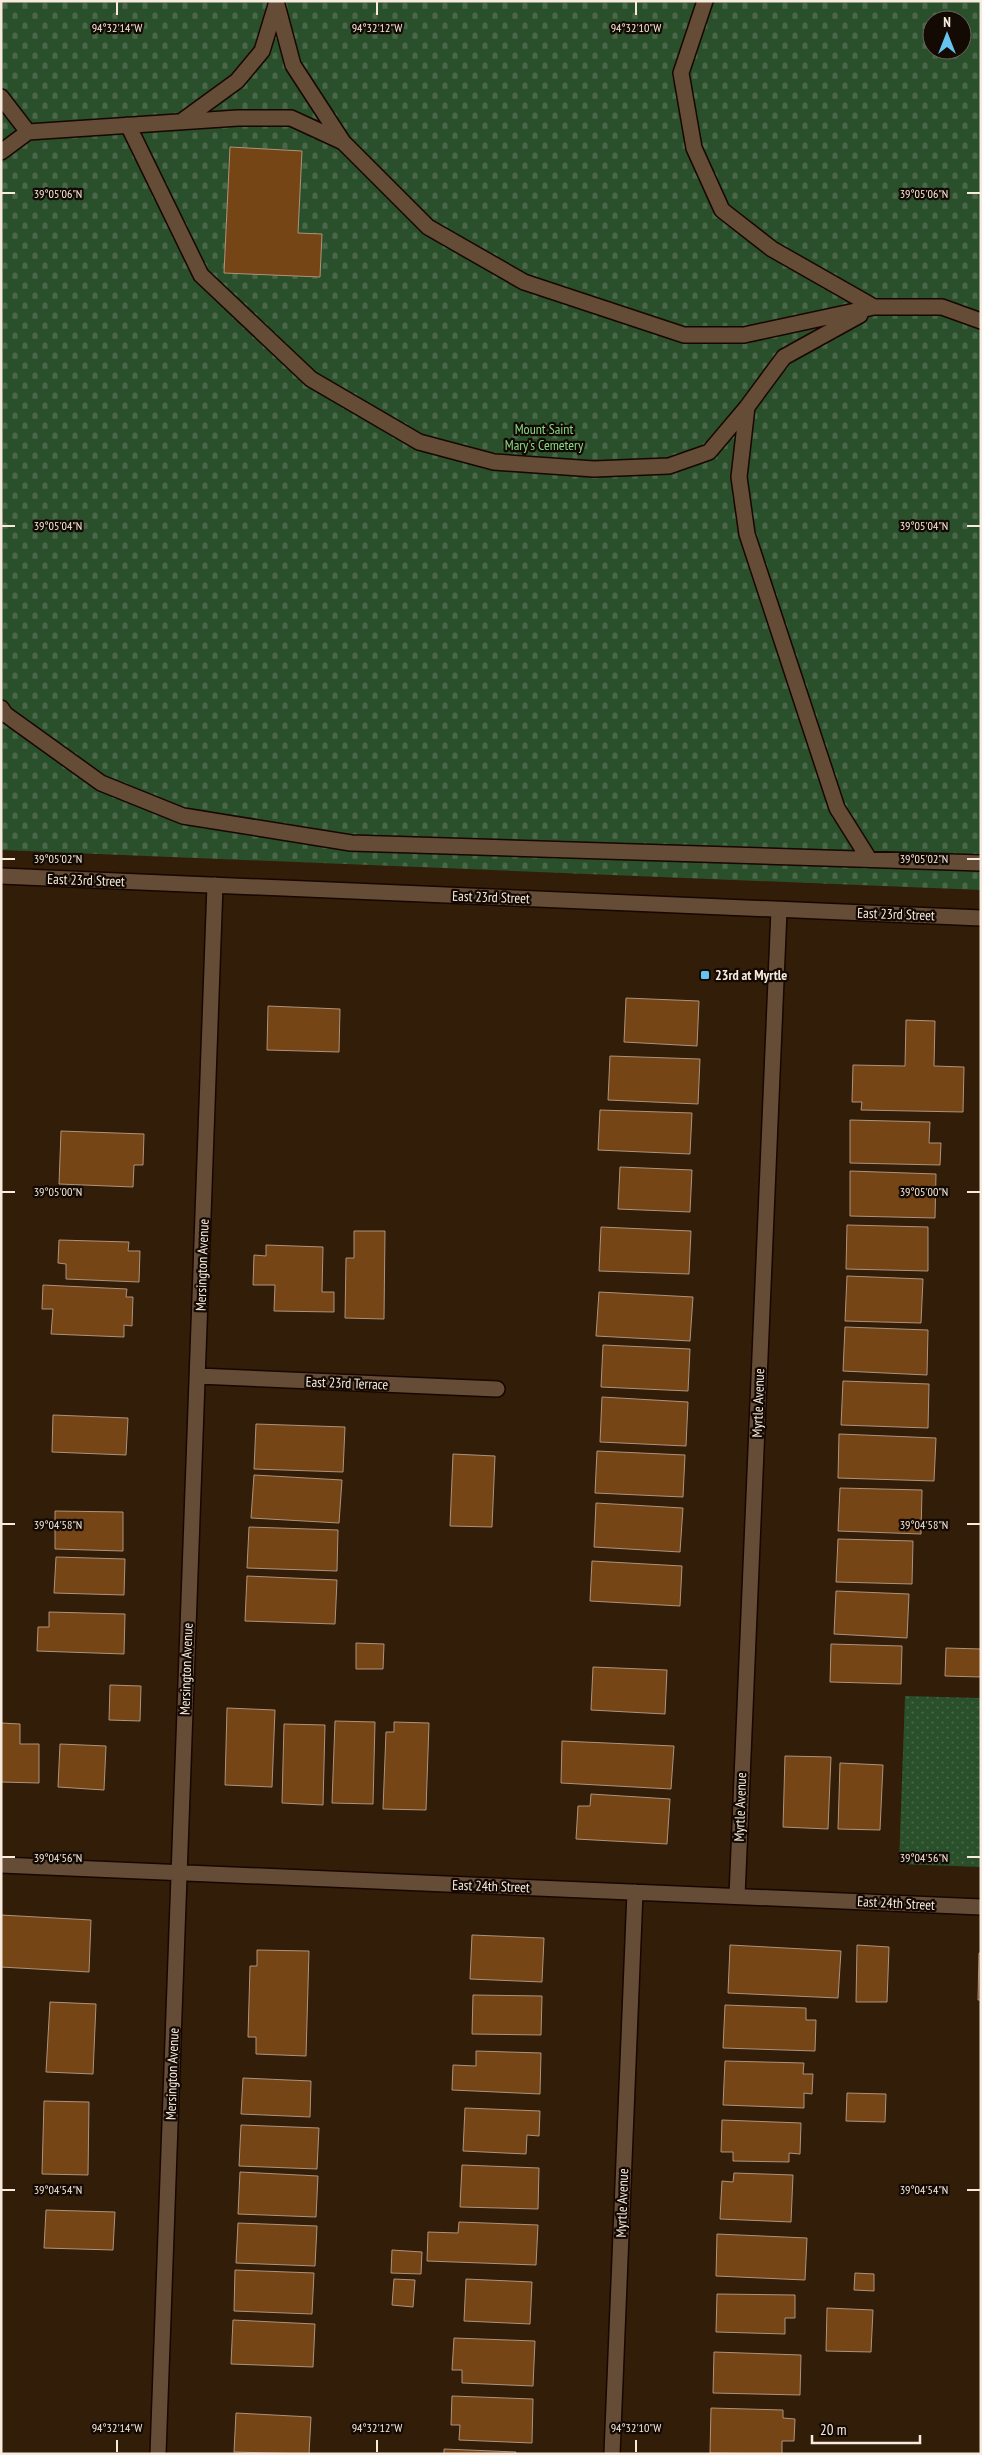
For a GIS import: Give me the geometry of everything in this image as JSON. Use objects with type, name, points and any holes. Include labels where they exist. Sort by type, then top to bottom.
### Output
[{"type":"street","points":[[704,1],[682,73],[694,148],[722,210],[772,250],[874,307]]},
{"type":"street","points":[[276,3],[293,65],[343,142],[428,227],[524,282],[684,334],[744,334],[874,307],[942,307],[981,321]]},
{"type":"street","points":[[182,121],[237,80],[262,51],[276,3]]},
{"type":"street","points":[[1,97],[28,132]]},
{"type":"street","points":[[1,152],[28,132],[182,121],[291,118],[343,142]]},
{"type":"street","points":[[128,125],[200,275],[311,380],[419,442],[494,462],[594,469],[669,466],[709,452],[747,407],[784,357],[874,307]]},
{"type":"street","points":[[747,407],[739,476],[747,534],[837,808],[869,859]]},
{"type":"street","points":[[1,708],[5,714],[101,783],[183,816],[351,843],[981,863]]},
{"type":"street","name":"East 23rd Street","points":[[1,876],[981,918]]},
{"type":"street","name":"Mersington Avenue","points":[[158,2454],[216,885]]},
{"type":"street","name":"Myrtle Avenue","points":[[736,1896],[779,910]]},
{"type":"street","name":"East 23rd Terrace","points":[[198,1376],[497,1389]]},
{"type":"street","name":"East 24th Street","points":[[1,1866],[981,1907]]},
{"type":"street","name":"Myrtle Avenue","points":[[612,2454],[635,1892]]},
{"type":"green space","name":"Mount Saint Mary's Cemetery","points":[[1,1],[981,1],[981,890],[1,850]]},
{"type":"green space","points":[[905,1696],[981,1698],[981,1867],[899,1864]]},
{"type":"building","points":[[230,147],[302,151],[298,233],[322,234],[320,277],[224,273]]},
{"type":"building","points":[[626,998],[699,1001],[697,1046],[624,1042]]},
{"type":"building","points":[[268,1006],[340,1009],[339,1052],[267,1050]]},
{"type":"building","points":[[906,1020],[935,1021],[934,1066],[964,1067],[963,1112],[861,1110],[862,1102],[852,1102],[853,1065],[905,1066]]},
{"type":"building","points":[[610,1056],[700,1059],[698,1104],[608,1100]]},
{"type":"building","points":[[600,1110],[692,1113],[690,1154],[598,1150]]},
{"type":"building","points":[[850,1120],[930,1122],[929,1143],[941,1143],[940,1165],[850,1163]]},
{"type":"building","points":[[61,1131],[144,1134],[143,1165],[134,1165],[133,1187],[59,1184]]},
{"type":"building","points":[[620,1167],[692,1170],[690,1212],[618,1209]]},
{"type":"building","points":[[850,1171],[936,1174],[935,1218],[850,1216]]},
{"type":"building","points":[[847,1225],[928,1227],[928,1271],[846,1269]]},
{"type":"building","points":[[601,1227],[691,1231],[689,1274],[599,1271]]},
{"type":"building","points":[[354,1231],[385,1231],[384,1319],[345,1318],[346,1258],[354,1258]]},
{"type":"building","points":[[59,1240],[129,1242],[128,1251],[140,1251],[139,1282],[66,1279],[66,1264],[58,1263]]},
{"type":"building","points":[[266,1245],[323,1247],[322,1292],[334,1292],[334,1312],[274,1311],[275,1285],[253,1285],[254,1255],[266,1256]]},
{"type":"building","points":[[847,1276],[923,1279],[921,1323],[845,1321]]},
{"type":"building","points":[[43,1285],[127,1289],[126,1297],[133,1297],[132,1326],[124,1325],[124,1337],[51,1334],[53,1309],[42,1309]]},
{"type":"building","points":[[599,1292],[693,1297],[690,1341],[596,1336]]},
{"type":"building","points":[[845,1327],[928,1330],[927,1375],[843,1371]]},
{"type":"building","points":[[603,1345],[690,1349],[688,1391],[601,1387]]},
{"type":"building","points":[[843,1381],[929,1384],[928,1428],[841,1425]]},
{"type":"building","points":[[602,1397],[688,1402],[686,1446],[600,1442]]},
{"type":"building","points":[[53,1415],[128,1418],[126,1455],[52,1452]]},
{"type":"building","points":[[256,1424],[345,1427],[343,1472],[254,1469]]},
{"type":"building","points":[[839,1434],[936,1438],[934,1481],[838,1478]]},
{"type":"building","points":[[597,1451],[685,1455],[683,1497],[595,1493]]},
{"type":"building","points":[[453,1454],[495,1456],[492,1527],[450,1526]]},
{"type":"building","points":[[254,1475],[342,1480],[339,1523],[251,1518]]},
{"type":"building","points":[[840,1488],[922,1490],[921,1534],[838,1531]]},
{"type":"building","points":[[596,1503],[683,1508],[680,1552],[594,1547]]},
{"type":"building","points":[[55,1511],[123,1512],[123,1551],[55,1549]]},
{"type":"building","points":[[249,1527],[338,1530],[337,1571],[247,1568]]},
{"type":"building","points":[[838,1539],[913,1541],[912,1584],[836,1582]]},
{"type":"building","points":[[56,1557],[125,1559],[124,1595],[54,1593]]},
{"type":"building","points":[[592,1561],[682,1566],[680,1606],[590,1601]]},
{"type":"building","points":[[247,1576],[337,1580],[335,1624],[245,1621]]},
{"type":"building","points":[[836,1591],[909,1594],[907,1638],[834,1634]]},
{"type":"building","points":[[49,1612],[125,1614],[124,1654],[37,1651],[38,1627],[49,1627]]},
{"type":"building","points":[[356,1643],[384,1644],[383,1669],[356,1669]]},
{"type":"building","points":[[831,1644],[902,1646],[901,1684],[830,1682]]},
{"type":"building","points":[[946,1648],[981,1649],[981,1677],[945,1676]]},
{"type":"building","points":[[593,1667],[667,1670],[665,1714],[591,1710]]},
{"type":"building","points":[[110,1685],[141,1686],[140,1721],[109,1720]]},
{"type":"building","points":[[227,1708],[275,1710],[272,1787],[225,1785]]},
{"type":"building","points":[[335,1721],[375,1722],[373,1804],[332,1803]]},
{"type":"building","points":[[394,1722],[429,1723],[426,1810],[383,1809],[386,1732],[394,1732]]},
{"type":"building","points":[[1,1723],[20,1724],[20,1744],[39,1744],[39,1783],[1,1782]]},
{"type":"building","points":[[284,1724],[325,1725],[323,1805],[282,1803]]},
{"type":"building","points":[[562,1741],[674,1746],[671,1789],[561,1783]]},
{"type":"building","points":[[60,1744],[106,1746],[104,1790],[58,1787]]},
{"type":"building","points":[[785,1756],[831,1757],[828,1829],[783,1827]]},
{"type":"building","points":[[840,1763],[883,1765],[880,1830],[838,1829]]},
{"type":"building","points":[[591,1794],[670,1799],[667,1844],[576,1839],[578,1806],[590,1806]]},
{"type":"building","points":[[1,1915],[91,1920],[89,1972],[1,1967]]},
{"type":"building","points":[[472,1935],[544,1938],[542,1982],[470,1979]]},
{"type":"building","points":[[730,1945],[841,1951],[838,1998],[728,1993]]},
{"type":"building","points":[[857,1945],[889,1947],[887,2002],[856,2002]]},
{"type":"building","points":[[257,1950],[309,1951],[306,2056],[256,2054],[256,2037],[248,2037],[250,1966],[257,1966]]},
{"type":"building","points":[[979,1953],[981,1953],[981,2000],[978,2000]]},
{"type":"building","points":[[473,1995],[542,1996],[541,2035],[472,2034]]},
{"type":"building","points":[[50,2002],[96,2004],[93,2074],[46,2072]]},
{"type":"building","points":[[725,2005],[806,2008],[806,2020],[816,2020],[815,2051],[723,2048]]},
{"type":"building","points":[[476,2051],[541,2053],[540,2094],[452,2090],[453,2065],[476,2066]]},
{"type":"building","points":[[725,2061],[804,2063],[803,2074],[813,2074],[812,2094],[804,2093],[804,2108],[723,2105]]},
{"type":"building","points":[[243,2078],[311,2081],[310,2117],[241,2114]]},
{"type":"building","points":[[847,2093],[886,2094],[885,2122],[846,2121]]},
{"type":"building","points":[[44,2101],[89,2102],[88,2175],[42,2174]]},
{"type":"building","points":[[465,2108],[540,2111],[539,2136],[527,2135],[526,2154],[463,2151]]},
{"type":"building","points":[[722,2120],[801,2123],[800,2154],[789,2153],[789,2162],[733,2161],[733,2152],[721,2152]]},
{"type":"building","points":[[241,2125],[319,2128],[317,2169],[239,2166]]},
{"type":"building","points":[[462,2165],[539,2168],[538,2209],[460,2207]]},
{"type":"building","points":[[240,2172],[318,2176],[316,2217],[238,2214]]},
{"type":"building","points":[[734,2173],[793,2175],[791,2222],[720,2219],[722,2181],[733,2182]]},
{"type":"building","points":[[46,2210],[115,2212],[113,2250],[44,2248]]},
{"type":"building","points":[[459,2222],[538,2225],[536,2265],[427,2261],[428,2232],[458,2233]]},
{"type":"building","points":[[238,2223],[317,2226],[315,2266],[236,2263]]},
{"type":"building","points":[[717,2234],[807,2238],[805,2280],[716,2276]]},
{"type":"building","points":[[392,2250],[422,2252],[421,2274],[391,2273]]},
{"type":"building","points":[[235,2270],[314,2273],[312,2314],[234,2311]]},
{"type":"building","points":[[855,2273],[874,2274],[874,2291],[854,2290]]},
{"type":"building","points":[[394,2279],[415,2280],[413,2307],[392,2305]]},
{"type":"building","points":[[466,2279],[532,2282],[530,2324],[464,2321]]},
{"type":"building","points":[[717,2294],[795,2295],[795,2318],[785,2318],[785,2334],[716,2332]]},
{"type":"building","points":[[827,2308],[873,2310],[871,2352],[826,2351]]},
{"type":"building","points":[[233,2320],[315,2324],[313,2367],[231,2364]]},
{"type":"building","points":[[454,2338],[535,2341],[533,2386],[462,2383],[462,2370],[452,2370]]},
{"type":"building","points":[[714,2352],[801,2355],[800,2395],[713,2393]]},
{"type":"building","points":[[452,2396],[533,2399],[532,2443],[459,2440],[460,2425],[451,2425]]},
{"type":"building","points":[[711,2408],[783,2410],[783,2418],[795,2419],[794,2441],[782,2441],[782,2454],[710,2453]]},
{"type":"building","points":[[236,2413],[311,2417],[309,2454],[234,2452]]},
{"type":"building","points":[[444,2449],[516,2452],[516,2454],[444,2454]]},
{"type":"place","name":"23rd at Myrtle","points":[[705,975]]}]
